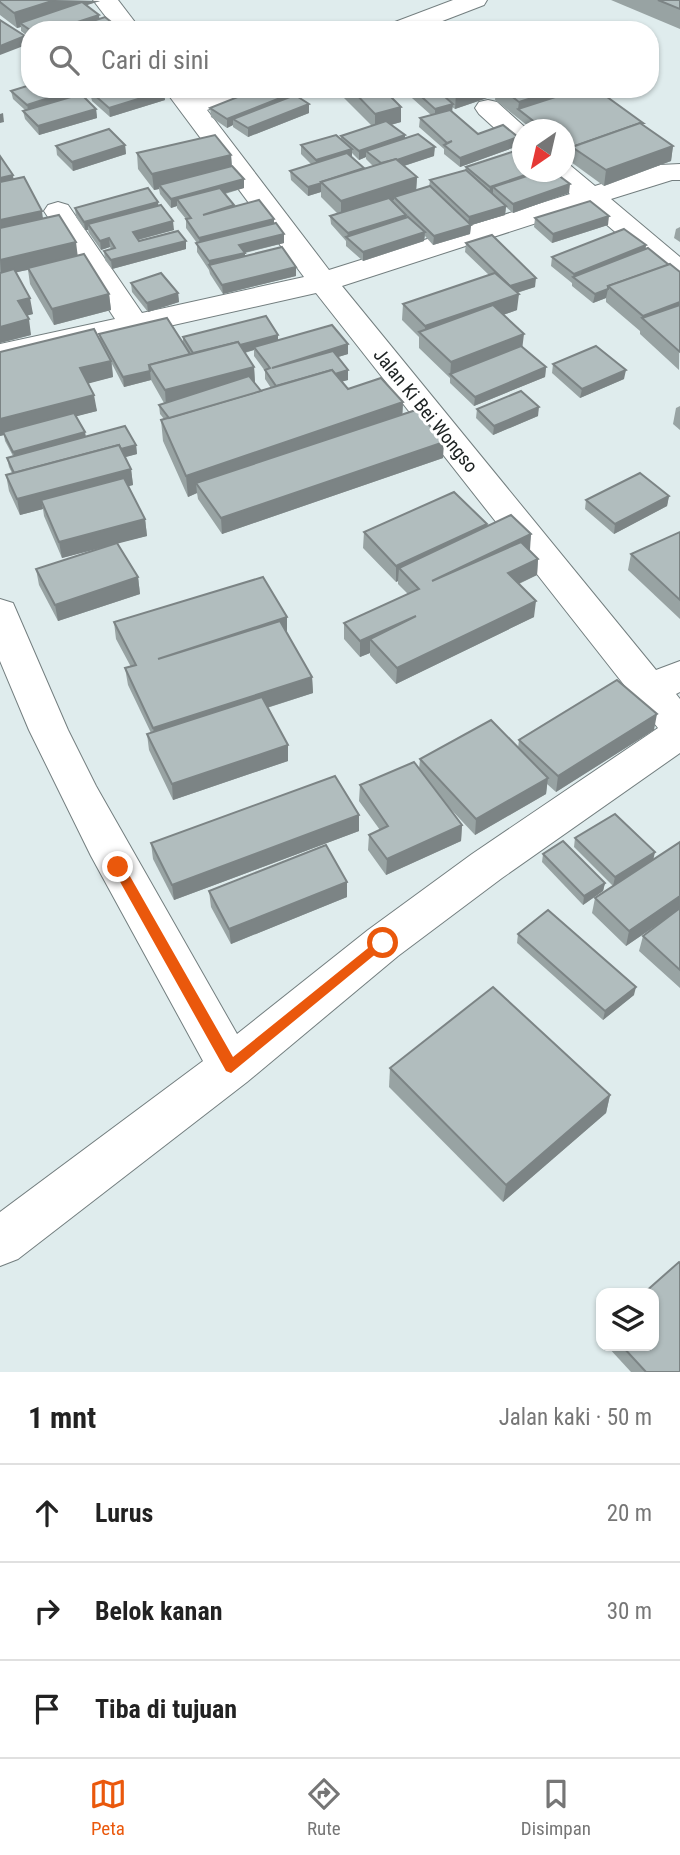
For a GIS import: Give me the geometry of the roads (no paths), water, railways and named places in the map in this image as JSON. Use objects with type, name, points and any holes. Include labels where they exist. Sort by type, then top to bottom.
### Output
[{"type":"street","points":[[105,0],[122,21]]},
{"type":"street","points":[[420,21],[475,0]]},
{"type":"street","name":"Jalan Ki Bei Wongso","points":[[184,98],[323,282],[665,683],[680,727]]},
{"type":"street","points":[[488,108],[512,129]]},
{"type":"street","points":[[0,354],[323,282],[670,171],[680,172]]},
{"type":"street","points":[[573,182],[680,272]]},
{"type":"street","points":[[58,211],[134,324]]},
{"type":"street","points":[[0,612],[24,680],[118,867],[231,1067]]},
{"type":"street","points":[[0,1242],[231,1067],[383,943],[466,881],[680,733]]}]
